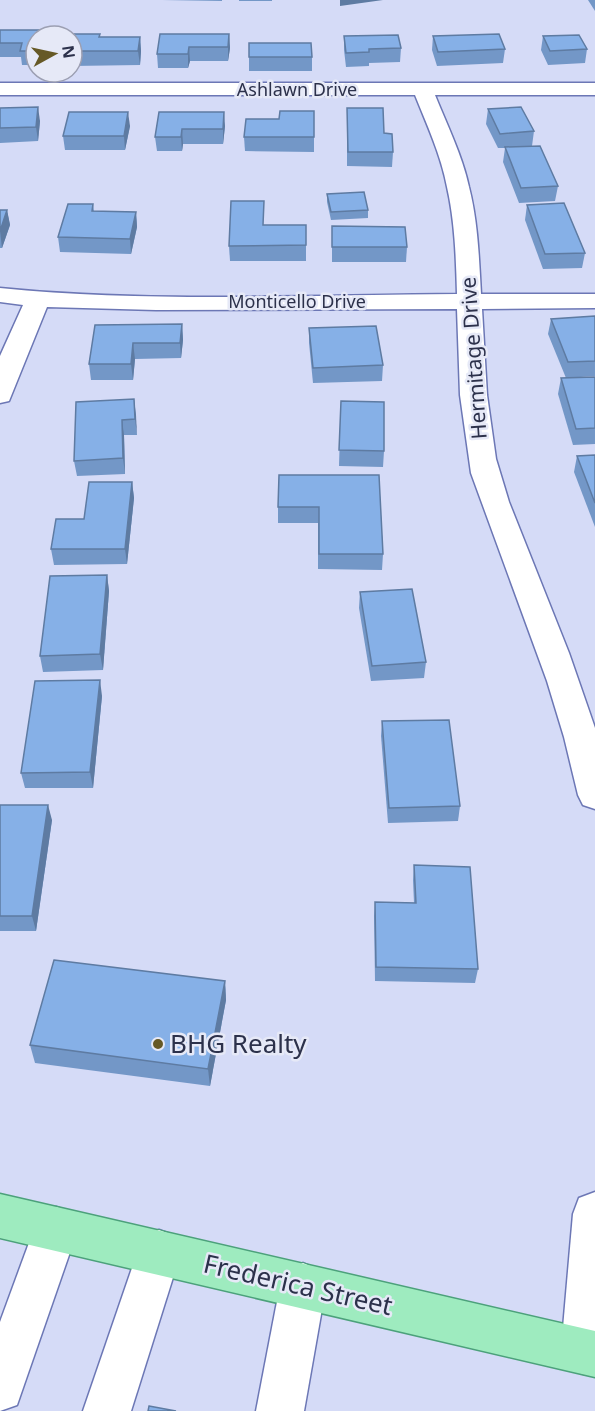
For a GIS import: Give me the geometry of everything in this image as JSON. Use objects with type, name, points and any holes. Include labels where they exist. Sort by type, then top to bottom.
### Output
[{"type":"main road","name":"Frederica Street","points":[[0,1216],[590,1353]]},
{"type":"street","name":"Ashlawn Drive","points":[[0,89],[595,89]]},
{"type":"street","name":"Hermitage Drive","points":[[423,90],[451,160],[461,198],[466,238],[473,396],[483,460],[493,498],[561,672],[595,795]]},
{"type":"street","name":"Monticello Drive","points":[[0,295],[38,299],[156,303],[595,301]]},
{"type":"street","points":[[0,395],[8,367],[38,299]]},
{"type":"street","points":[[590,1353],[595,1215]]},
{"type":"street","points":[[0,1388],[56,1229]]},
{"type":"street","points":[[107,1411],[159,1252]]},
{"type":"street","points":[[280,1411],[303,1286]]},
{"type":"building","points":[[0,30],[24,30],[24,51],[20,51],[22,43],[0,43]]},
{"type":"building","points":[[84,34],[100,34],[99,37],[140,37],[138,51],[84,51]]},
{"type":"building","points":[[160,34],[229,34],[228,47],[189,47],[188,54],[157,54]]},
{"type":"building","points":[[499,34],[505,49],[438,52],[433,36]]},
{"type":"building","points":[[398,35],[401,48],[369,49],[369,52],[346,53],[344,36]]},
{"type":"building","points":[[579,35],[587,49],[550,51],[543,36]]},
{"type":"building","points":[[249,43],[311,43],[312,57],[249,57]]},
{"type":"building","points":[[38,107],[36,127],[0,128],[0,108]]},
{"type":"building","points":[[521,107],[534,131],[500,134],[488,109]]},
{"type":"building","points":[[347,108],[383,108],[384,133],[392,134],[393,152],[348,152]]},
{"type":"building","points":[[280,111],[314,111],[314,137],[244,137],[246,119],[279,119]]},
{"type":"building","points":[[69,112],[128,112],[124,136],[63,136]]},
{"type":"building","points":[[159,112],[224,112],[223,129],[182,129],[181,137],[155,137]]},
{"type":"building","points":[[540,146],[558,186],[521,188],[505,147]]},
{"type":"building","points":[[364,192],[368,210],[331,212],[327,194]]},
{"type":"building","points":[[231,201],[264,201],[263,225],[306,225],[306,245],[229,246]]},
{"type":"building","points":[[564,203],[585,253],[545,254],[527,205]]},
{"type":"building","points":[[68,204],[93,204],[92,211],[136,212],[130,239],[58,237]]},
{"type":"building","points":[[0,210],[7,210],[0,231]]},
{"type":"building","points":[[332,226],[405,227],[407,247],[332,247]]},
{"type":"building","points":[[595,316],[595,361],[568,362],[551,319]]},
{"type":"building","points":[[182,324],[180,343],[133,343],[131,364],[89,364],[95,325]]},
{"type":"building","points":[[376,326],[383,365],[313,368],[309,328]]},
{"type":"building","points":[[595,377],[595,428],[576,429],[561,378]]},
{"type":"building","points":[[134,399],[135,419],[122,420],[123,458],[74,461],[76,402]]},
{"type":"building","points":[[341,401],[384,402],[384,451],[339,450]]},
{"type":"building","points":[[595,455],[595,503],[577,456]]},
{"type":"building","points":[[279,475],[379,475],[383,554],[319,554],[319,507],[278,507]]},
{"type":"building","points":[[89,482],[132,482],[125,549],[51,549],[56,519],[84,519]]},
{"type":"building","points":[[107,575],[100,654],[40,656],[50,576]]},
{"type":"building","points":[[412,589],[426,662],[372,666],[360,592]]},
{"type":"building","points":[[100,680],[90,772],[21,773],[35,681]]},
{"type":"building","points":[[449,720],[460,806],[389,808],[382,721]]},
{"type":"building","points":[[0,805],[48,805],[32,916],[0,916]]},
{"type":"building","points":[[414,865],[470,867],[478,969],[376,967],[375,902],[416,903]]},
{"type":"building","points":[[54,960],[225,981],[208,1069],[30,1045]]},
{"type":"building","points":[[149,1406],[176,1411],[148,1411]]},
{"type":"place","name":"BHG Realty","points":[[158,1044]]}]
